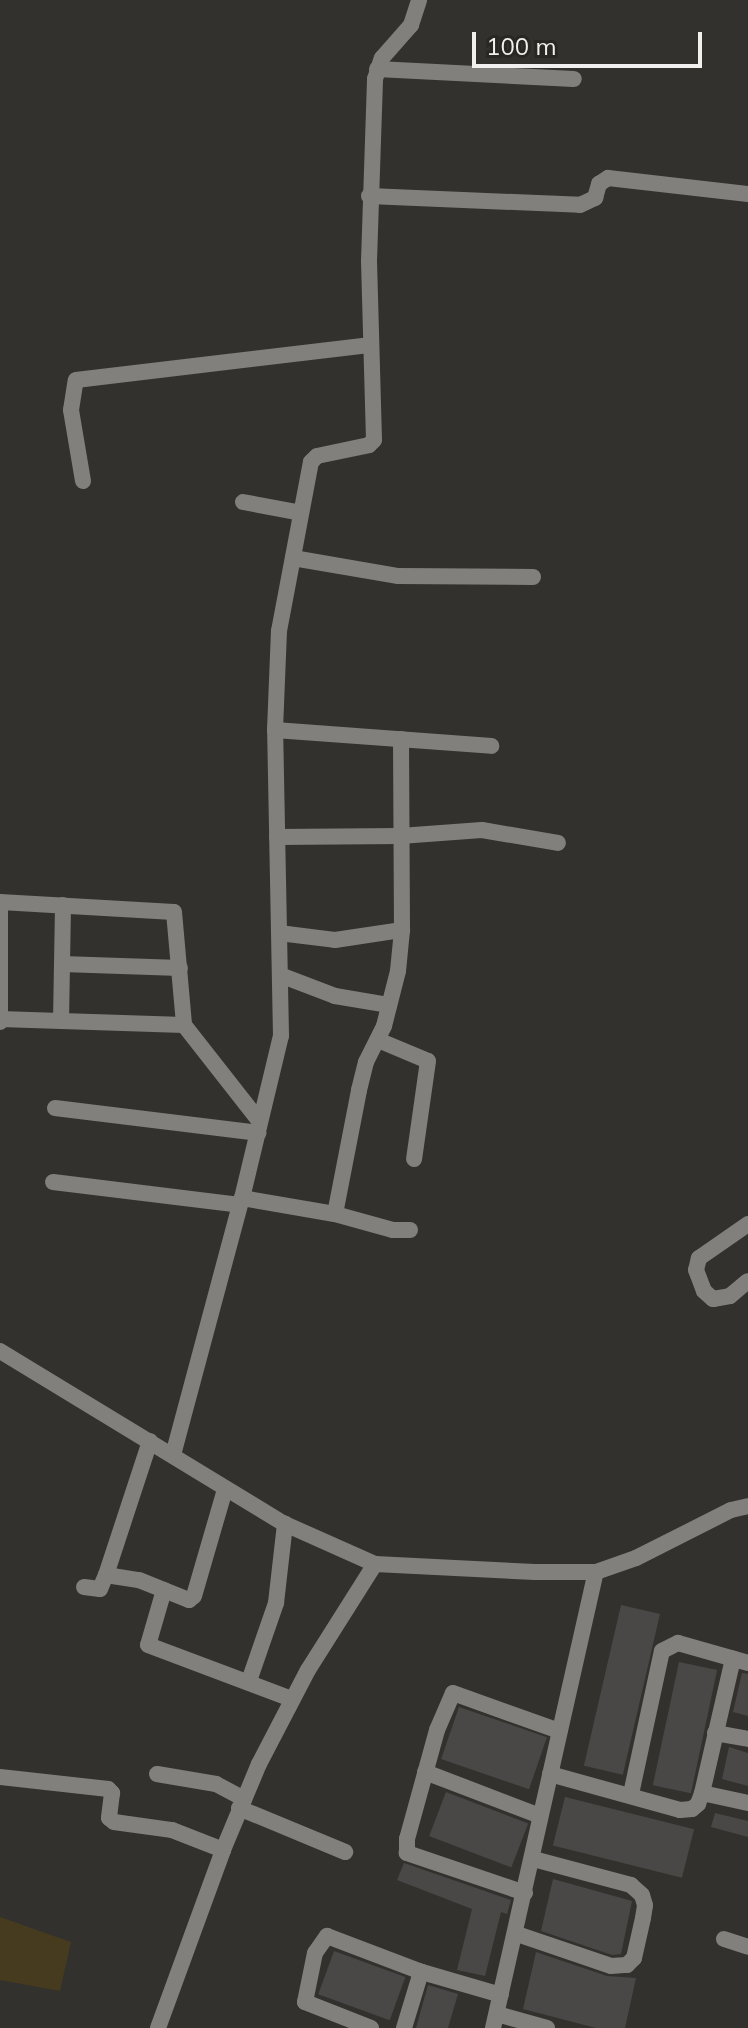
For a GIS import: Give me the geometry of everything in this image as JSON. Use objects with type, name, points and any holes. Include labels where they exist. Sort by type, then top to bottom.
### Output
[{"type":"street","points":[[173,1455],[241,1202],[281,1036],[275,730],[279,631],[314,459],[369,445],[374,440],[369,345],[369,196],[377,69],[411,25],[419,0]]},
{"type":"street","points":[[377,69],[574,79]]},
{"type":"street","points":[[369,196],[580,205],[595,198],[599,184],[608,178],[748,194]]},
{"type":"street","points":[[83,481],[71,410],[76,380],[369,345]]},
{"type":"street","points":[[243,502],[301,513]]},
{"type":"street","points":[[293,558],[398,576],[533,577]]},
{"type":"street","points":[[275,730],[491,746]]},
{"type":"street","points":[[335,1214],[359,1090],[366,1062],[378,1040],[389,1005],[402,930],[401,739]]},
{"type":"street","points":[[277,837],[400,836],[482,830],[558,843]]},
{"type":"street","points":[[184,1025],[0,1020],[0,902],[174,912],[184,1025],[259,1127]]},
{"type":"street","points":[[61,1021],[63,905]]},
{"type":"street","points":[[279,933],[335,940],[402,930]]},
{"type":"street","points":[[62,964],[180,968]]},
{"type":"street","points":[[280,975],[335,996],[389,1005]]},
{"type":"street","points":[[378,1040],[428,1061],[414,1159]]},
{"type":"street","points":[[55,1108],[259,1127]]},
{"type":"street","points":[[53,1182],[335,1214],[377,1227],[410,1230]]},
{"type":"street","points":[[748,1224],[699,1258],[696,1270],[704,1291],[713,1299],[730,1296],[748,1281]]},
{"type":"street","points":[[0,1351],[285,1524],[375,1564],[596,1572],[636,1558],[731,1510],[748,1506]]},
{"type":"street","points":[[84,1587],[100,1589],[150,1441]]},
{"type":"street","points":[[106,1575],[189,1600],[194,1596],[225,1489]]},
{"type":"street","points":[[249,1681],[276,1603],[285,1524]]},
{"type":"street","points":[[158,2028],[242,1803],[292,1699],[375,1564]]},
{"type":"street","points":[[547,2028],[495,2021],[596,1572]]},
{"type":"street","points":[[164,1590],[148,1645],[292,1699]]},
{"type":"street","points":[[550,1774],[680,1810],[698,1804],[715,1733],[741,1661],[678,1643],[662,1651],[631,1794]]},
{"type":"street","points":[[525,1893],[407,1853],[407,1839],[437,1730],[453,1693],[559,1731]]},
{"type":"street","points":[[715,1733],[748,1739]]},
{"type":"street","points":[[425,1772],[540,1816]]},
{"type":"street","points":[[157,1774],[216,1784],[242,1803],[345,1852]]},
{"type":"street","points":[[0,1777],[108,1789],[112,1793],[109,1818],[114,1822],[172,1830],[223,1850]]},
{"type":"street","points":[[702,1793],[748,1803]]},
{"type":"street","points":[[517,1934],[611,1966],[627,1965],[634,1958],[643,1918],[642,1895],[631,1885],[533,1859]]},
{"type":"street","points":[[371,2028],[305,2002],[315,1953],[323,1939],[342,1939],[421,1972],[501,1995]]},
{"type":"street","points":[[724,1939],[748,1947]]},
{"type":"street","points":[[404,2028],[421,1972]]},
{"type":"shaded area","points":[[0,1917],[71,1942],[60,1991],[0,1980]]},
{"type":"building","points":[[621,1605],[660,1614],[623,1775],[584,1766]]},
{"type":"building","points":[[679,1662],[717,1670],[691,1793],[653,1785]]},
{"type":"building","points":[[742,1673],[748,1674],[748,1716],[733,1712]]},
{"type":"building","points":[[459,1707],[547,1737],[529,1789],[441,1759]]},
{"type":"building","points":[[729,1747],[748,1753],[748,1786],[722,1779]]},
{"type":"building","points":[[446,1792],[528,1824],[511,1867],[429,1836]]},
{"type":"building","points":[[565,1797],[694,1829],[682,1878],[553,1846]]},
{"type":"building","points":[[715,1813],[748,1821],[748,1837],[711,1827]]},
{"type":"building","points":[[404,1863],[511,1900],[507,1914],[501,1912],[485,1976],[457,1970],[472,1909],[397,1880]]},
{"type":"building","points":[[553,1879],[632,1901],[621,1954],[612,1955],[541,1931]]},
{"type":"building","points":[[334,1951],[405,1977],[390,2020],[318,1994]]},
{"type":"building","points":[[536,1952],[607,1976],[636,1978],[625,2028],[596,2028],[523,2009]]},
{"type":"building","points":[[428,1985],[458,1994],[448,2028],[416,2028]]}]
